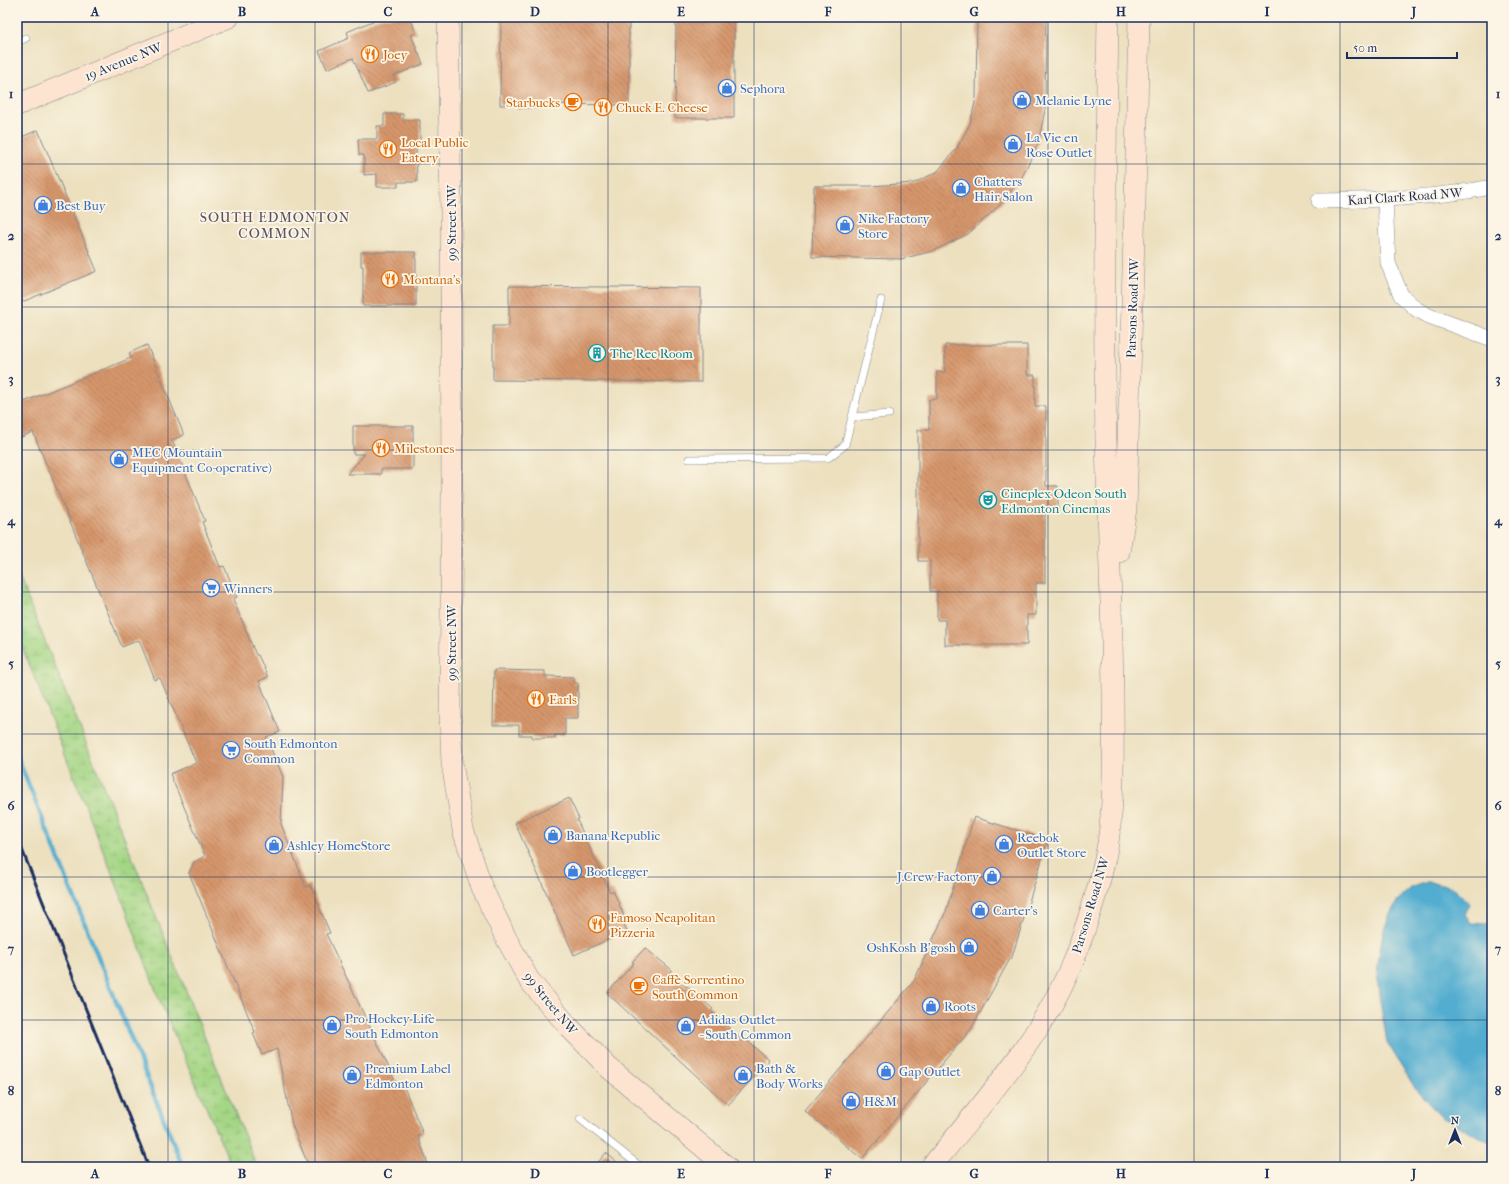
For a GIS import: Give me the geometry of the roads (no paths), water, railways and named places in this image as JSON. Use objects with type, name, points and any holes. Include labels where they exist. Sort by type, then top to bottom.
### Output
[{"type":"main road","name":"19 Avenue NW","points":[[17,105],[229,17]]},
{"type":"main road","name":"99 Street NW","points":[[448,17],[451,216],[452,491],[450,714],[452,763],[463,830],[482,888],[506,938],[529,980],[568,1026],[610,1068],[727,1167]]},
{"type":"main road","name":"Parsons Road NW","points":[[931,1167],[1027,1046],[1056,1000],[1073,960],[1096,893],[1108,843],[1114,763],[1112,597],[1106,421],[1108,17]]},
{"type":"main road","name":"Parsons Road NW","points":[[1112,597],[1126,509],[1136,194],[1138,17]]},
{"type":"street","name":"Karl Clark Road NW","points":[[1318,202],[1385,200],[1468,192],[1492,187]]},
{"type":"street","points":[[1385,200],[1388,263],[1401,295],[1416,309],[1430,316],[1492,339]]},
{"type":"lane","points":[[17,42],[26,38]]},
{"type":"lane","points":[[689,459],[828,458],[845,446],[881,300]]},
{"type":"lane","points":[[853,416],[889,414]]},
{"type":"lane","points":[[580,1119],[642,1167]]},
{"type":"water","points":[[1427,882],[1446,885],[1460,894],[1470,904],[1465,914],[1471,923],[1492,924],[1492,1143],[1442,1118],[1415,1088],[1387,1042],[1377,974],[1383,933],[1389,916],[1398,900],[1411,888]]},
{"type":"waterway","points":[[17,756],[183,1167]]},
{"type":"railway","points":[[17,837],[149,1167]]},
{"type":"place","name":"Joey","points":[[370,54]]},
{"type":"place","name":"Sephora","points":[[727,88]]},
{"type":"place","name":"Melanie Lyne","points":[[1022,100]]},
{"type":"place","name":"Starbucks","points":[[573,102]]},
{"type":"place","name":"Chuck E. Cheese","points":[[603,107]]},
{"type":"place","name":"La Vie en Rose Outlet","points":[[1013,144]]},
{"type":"place","name":"Local Public Eatery","points":[[388,149]]},
{"type":"place","name":"Chatters Hair Salon","points":[[961,188]]},
{"type":"place","name":"Best Buy","points":[[43,205]]},
{"type":"place","name":"Nike Factory Store","points":[[845,225]]},
{"type":"place","name":"Montana's","points":[[390,279]]},
{"type":"place","name":"The Rec Room","points":[[597,353]]},
{"type":"place","name":"Milestones","points":[[381,448]]},
{"type":"place","name":"MEC (Mountain Equipment Co-operative)","points":[[119,459]]},
{"type":"place","name":"Cineplex Odeon South Edmonton Cinemas","points":[[988,500]]},
{"type":"place","name":"Winners","points":[[211,588]]},
{"type":"place","name":"Earls","points":[[536,699]]},
{"type":"place","name":"South Edmonton Common","points":[[231,750]]},
{"type":"place","name":"Banana Republic","points":[[553,835]]},
{"type":"place","name":"Reebok Outlet Store","points":[[1004,844]]},
{"type":"place","name":"Ashley HomeStore","points":[[274,845]]},
{"type":"place","name":"Bootlegger","points":[[573,871]]},
{"type":"place","name":"J.Crew Factory","points":[[992,876]]},
{"type":"place","name":"Carter's","points":[[980,910]]},
{"type":"place","name":"Famoso Neapolitan Pizzeria","points":[[597,924]]},
{"type":"place","name":"OshKosh B'gosh","points":[[969,947]]},
{"type":"place","name":"Caffè Sorrentino South Common","points":[[639,986]]},
{"type":"place","name":"Roots","points":[[931,1006]]},
{"type":"place","name":"Pro Hockey Life South Edmonton","points":[[332,1025]]},
{"type":"place","name":"Adidas Outlet - South Common","points":[[686,1026]]},
{"type":"place","name":"Gap Outlet","points":[[886,1071]]},
{"type":"place","name":"Premium Label Edmonton","points":[[352,1075]]},
{"type":"place","name":"Bath & Body Works","points":[[743,1075]]},
{"type":"place","name":"H&M","points":[[851,1101]]},
{"type":"district","name":"SOUTH EDMONTON COMMON","points":[[275,226]]}]
